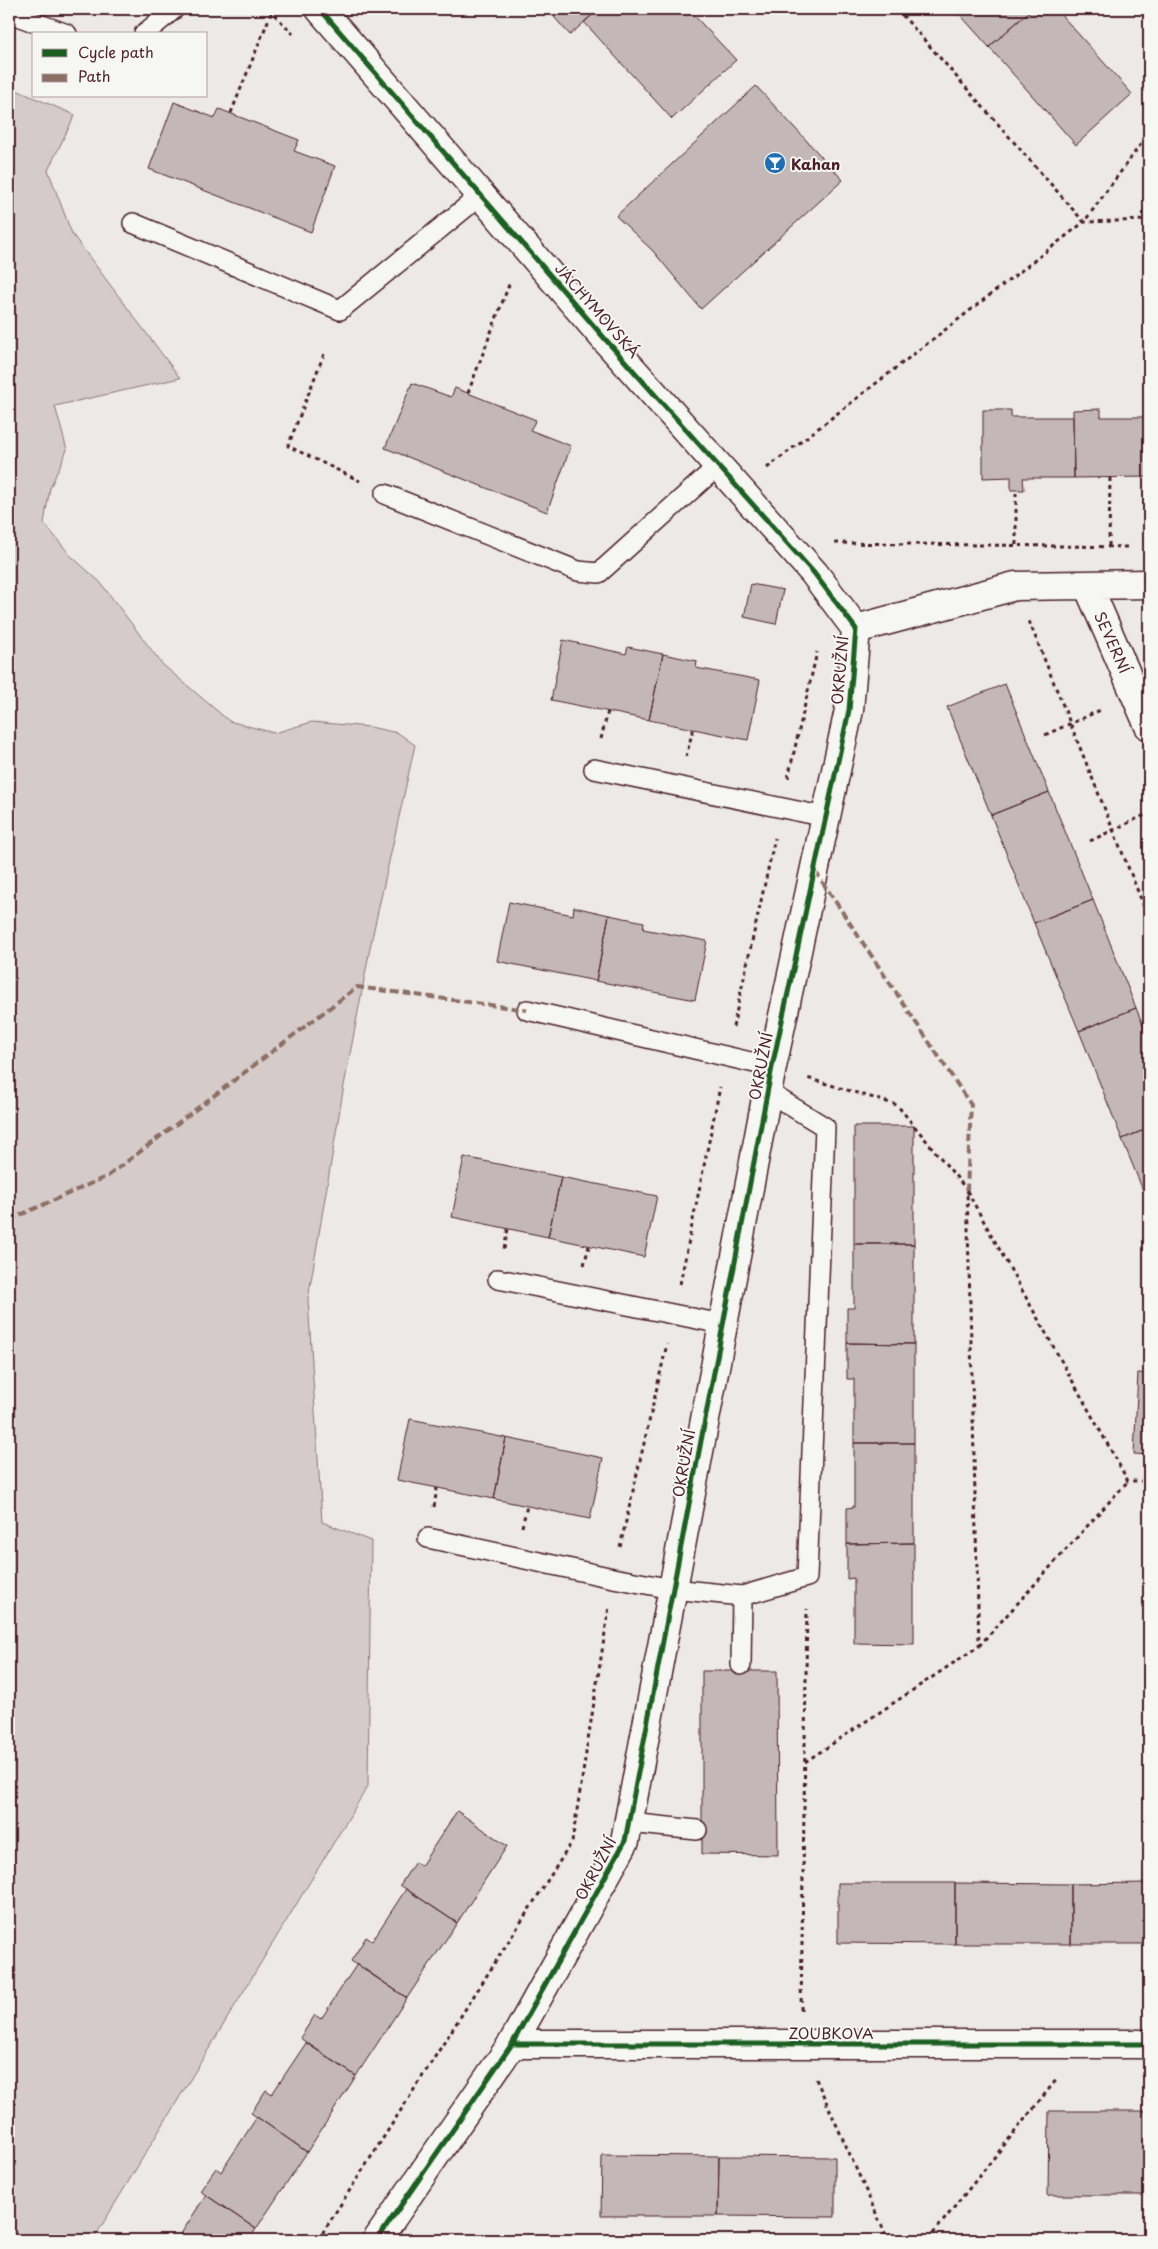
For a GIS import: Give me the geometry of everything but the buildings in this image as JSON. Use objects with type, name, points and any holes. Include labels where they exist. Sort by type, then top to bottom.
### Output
[{"type":"street","name":"JÁCHYMOVSKÁ","points":[[320,9],[718,466],[814,573],[856,629]]},
{"type":"street","name":"OKRUŽNÍ","points":[[377,2240],[512,2044],[625,1841],[770,1079],[849,710],[856,629],[1015,586],[1149,584]]},
{"type":"street","name":"SEVERNÍ","points":[[1088,586],[1149,726]]},
{"type":"street","name":"ZOUBKOVA","points":[[512,2044],[1149,2044]]},
{"type":"lane","points":[[146,32],[174,9]]},
{"type":"lane","points":[[9,13],[61,32]]},
{"type":"lane","points":[[133,223],[340,310],[481,195]]},
{"type":"lane","points":[[385,494],[578,571],[600,573],[718,466]]},
{"type":"lane","points":[[594,769],[826,817]]},
{"type":"lane","points":[[428,1538],[673,1589],[742,1596],[807,1577],[825,1127],[770,1079],[726,1056],[527,1010]]},
{"type":"lane","points":[[498,1279],[722,1324]]},
{"type":"lane","points":[[741,1665],[742,1596]]},
{"type":"lane","points":[[629,1823],[698,1830]]},
{"type":"path","points":[[897,9],[1084,222]]},
{"type":"path","points":[[231,113],[271,10],[298,40]]},
{"type":"path","points":[[739,489],[1084,222],[1149,133]]},
{"type":"path","points":[[1084,222],[1149,220]]},
{"type":"path","points":[[468,393],[511,280],[517,287]]},
{"type":"path","points":[[324,354],[288,446],[385,494]]},
{"type":"path","points":[[1109,546],[1110,477]]},
{"type":"path","points":[[1016,490],[1016,545]]},
{"type":"path","points":[[831,543],[1133,547]]},
{"type":"path","points":[[1027,615],[1149,919]]},
{"type":"path","points":[[318,2240],[572,1842],[613,1578],[674,1314],[726,1056],[817,651]]},
{"type":"path","points":[[1045,734],[1136,695]]},
{"type":"path","points":[[1090,841],[1149,813]]},
{"type":"path","points":[[770,1079],[897,1105],[966,1190],[1128,1481]]},
{"type":"path","points":[[966,1190],[979,1646]]},
{"type":"path","points":[[805,1762],[979,1646],[1128,1481],[1149,1481]]},
{"type":"path","points":[[807,1577],[801,2044],[888,2240]]},
{"type":"path","points":[[928,2240],[1084,2044]]},
{"type":"shaded area","points":[[9,87],[75,115],[48,170],[72,234],[180,378],[55,406],[67,450],[50,488],[44,523],[70,555],[100,582],[162,664],[229,721],[274,733],[312,722],[370,727],[398,733],[415,745],[372,938],[343,1091],[308,1299],[322,1522],[371,1541],[368,1786],[93,2240],[9,2240]]},
{"type":"marked path","points":[[815,871],[971,1105],[967,1190]]},
{"type":"marked path","points":[[9,1220],[108,1176],[357,987],[527,1010]]},
{"type":"cycle path","points":[[320,9],[606,340],[814,573],[856,629],[849,710],[772,1067],[625,1841],[512,2044],[377,2240]]},
{"type":"cycle path","points":[[512,2044],[1149,2044]]},
{"type":"place","name":"Kahan","points":[[775,163]]}]
